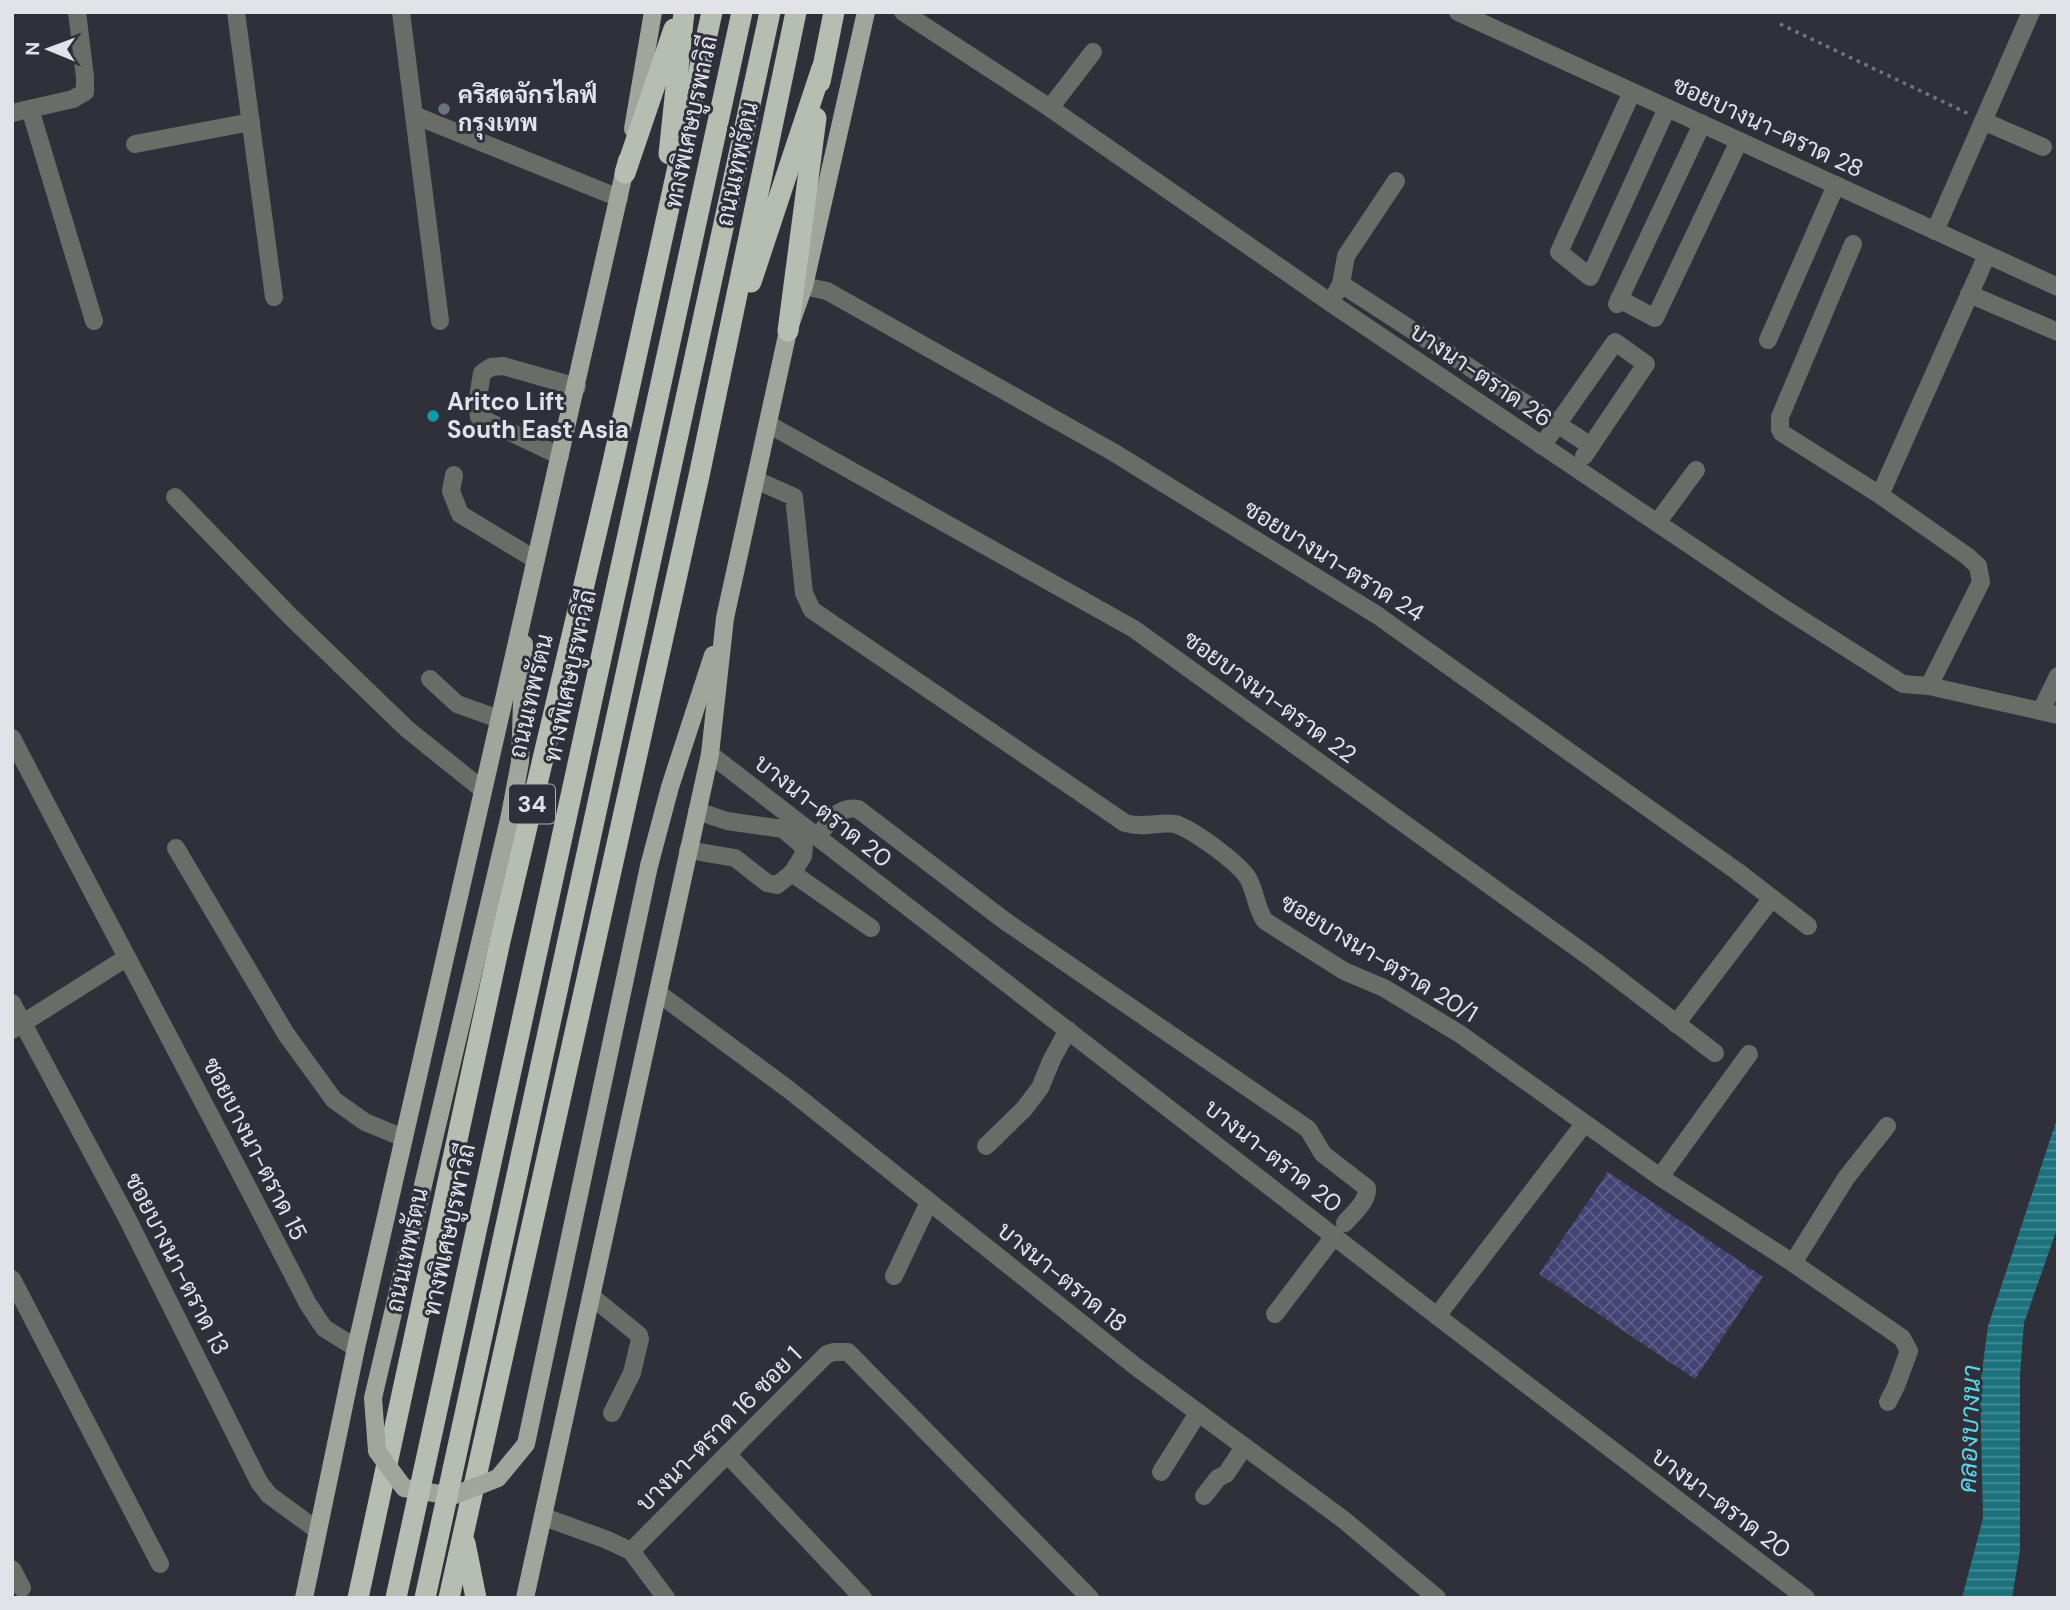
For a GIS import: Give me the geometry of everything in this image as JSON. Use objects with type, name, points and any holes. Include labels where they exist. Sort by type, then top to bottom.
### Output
[{"type":"highway","points":[[625,173],[682,12]]},
{"type":"highway","points":[[658,254],[682,12]]},
{"type":"highway","name":"ถนนเทพรัตน","points":[[358,1598],[500,940],[613,462],[712,12]]},
{"type":"highway","name":"ทางพิเศษบูรพาวิถี","points":[[396,1598],[742,12]]},
{"type":"highway","points":[[425,1598],[770,12]]},
{"type":"highway","name":"ถนนเทพรัตน","points":[[449,1598],[719,380],[796,12]]},
{"type":"highway","points":[[788,331],[822,68],[834,12]]},
{"type":"highway","points":[[719,380],[822,68]]},
{"type":"highway","points":[[463,1535],[476,1598]]},
{"type":"main road","points":[[526,603],[520,762],[510,815],[373,1398],[377,1451],[404,1488],[452,1496],[498,1478],[526,1444],[649,866],[670,788],[725,618],[788,331],[804,286],[866,12]]},
{"type":"main road","name":"ถนนเทพรัตน","points":[[303,1598],[356,1348],[482,790],[620,198],[652,13]]},
{"type":"main road","points":[[525,1598],[710,754],[725,618]]},
{"type":"street","points":[[77,12],[85,92],[73,99],[21,111],[94,321]]},
{"type":"street","points":[[236,12],[274,298]]},
{"type":"street","points":[[401,12],[440,321]]},
{"type":"street","name":"บางนา-ตราด 26","points":[[903,12],[1049,108],[1576,469],[1779,605],[1903,684],[1929,686],[2050,713]]},
{"type":"street","name":"ซอยบางนา-ตราด 28","points":[[1458,12],[2058,287]]},
{"type":"street","points":[[1936,231],[2031,12]]},
{"type":"street","points":[[1049,108],[1093,52]]},
{"type":"street","points":[[1632,92],[1559,252],[1590,277],[1667,108]]},
{"type":"street","points":[[414,115],[620,198]]},
{"type":"street","points":[[1983,121],[2043,147]]},
{"type":"street","points":[[135,144],[250,122]]},
{"type":"street","points":[[1702,124],[1618,302],[1655,318],[1738,141]]},
{"type":"street","points":[[1331,303],[1341,284],[1346,256],[1396,181]]},
{"type":"street","points":[[1768,340],[1836,185]]},
{"type":"street","points":[[1853,244],[1780,417],[1780,429],[1782,433],[1880,495],[1978,566],[1981,582],[1929,686]]},
{"type":"street","points":[[1880,495],[1987,255]]},
{"type":"street","points":[[1341,284],[1591,446]]},
{"type":"street","name":"ซอยบางนา-ตราด 24","points":[[804,286],[827,291],[1113,452],[1377,615],[1808,926]]},
{"type":"street","points":[[1969,294],[2058,332]]},
{"type":"street","points":[[1542,446],[1615,342],[1646,364],[1576,469]]},
{"type":"street","points":[[560,456],[479,417],[477,404],[482,373],[491,367],[503,366],[577,387]]},
{"type":"street","name":"ซอยบางนา-ตราด 22","points":[[768,424],[1134,629],[1595,961],[1715,1053]]},
{"type":"street","points":[[1657,523],[1696,470]]},
{"type":"street","points":[[454,475],[452,491],[460,514],[536,560]]},
{"type":"street","name":"ซอยบางนา-ตราด 20/1","points":[[756,480],[794,497],[804,593],[812,610],[1125,824],[1139,827],[1171,823],[1183,827],[1241,867],[1250,880],[1257,910],[1265,921],[1344,971],[1384,988],[1460,1034],[1660,1177],[1793,1263],[1907,1344],[1909,1351],[1888,1402]]},
{"type":"street","points":[[175,497],[290,616],[407,729],[482,790]]},
{"type":"street","points":[[2050,713],[2058,676]]},
{"type":"street","points":[[430,679],[457,704],[499,719]]},
{"type":"street","name":"ซอยบางนา-ตราด 15","points":[[12,738],[308,1304],[324,1328],[356,1348]]},
{"type":"street","name":"บางนา-ตราด 20","points":[[710,754],[1068,1030],[1340,1229],[1437,1316],[1806,1598]]},
{"type":"street","points":[[817,836],[840,810],[858,809],[1004,921],[1308,1129],[1323,1154],[1367,1188],[1368,1194],[1363,1202],[1275,1314]]},
{"type":"street","points":[[688,850],[735,858],[767,883],[777,885],[792,873],[803,856],[804,847],[783,830],[727,821],[696,811]]},
{"type":"street","points":[[176,848],[286,1034],[334,1100],[365,1122],[404,1138]]},
{"type":"street","points":[[792,873],[872,929]]},
{"type":"street","points":[[1676,1024],[1772,898]]},
{"type":"street","points":[[18,1026],[126,958]]},
{"type":"street","name":"บางนา-ตราด 18","points":[[658,993],[788,1089],[1135,1366],[1344,1520],[1437,1598]]},
{"type":"street","name":"ซอยบางนา-ตราด 13","points":[[12,1003],[18,1026],[126,1216],[259,1482],[269,1495],[317,1530]]},
{"type":"street","points":[[986,1146],[1024,1109],[1040,1088],[1068,1030]]},
{"type":"street","points":[[1660,1177],[1748,1054]]},
{"type":"street","points":[[1437,1316],[1584,1124]]},
{"type":"street","points":[[1793,1263],[1846,1178],[1887,1126]]},
{"type":"street","points":[[894,1276],[929,1202]]},
{"type":"street","points":[[12,1279],[160,1564]]},
{"type":"street","points":[[591,1296],[639,1335],[640,1339],[632,1373],[612,1413]]},
{"type":"street","name":"บางนา-ตราด 16 ซอย 1","points":[[632,1552],[827,1354],[848,1352],[1090,1598]]},
{"type":"street","points":[[1161,1472],[1198,1413]]},
{"type":"street","points":[[1204,1496],[1218,1478],[1226,1474],[1244,1447]]},
{"type":"street","points":[[727,1454],[863,1598]]},
{"type":"street","points":[[544,1517],[605,1539],[632,1552],[666,1598]]},
{"type":"street","points":[[12,1569],[22,1588]]},
{"type":"path","points":[[1780,24],[1983,121]]},
{"type":"water","points":[[2058,1116],[2058,1226],[2024,1323],[2020,1374],[2020,1550],[2012,1598],[1962,1598],[1983,1518],[1980,1386],[1988,1326]]},
{"type":"building","points":[[1608,1172],[1763,1277],[1695,1379],[1539,1274]]},
{"type":"place","name":"คริสตจักรไลฟ์ กรุงเทพ","points":[[444,109]]},
{"type":"place","name":"Aritco Lift South East Asia","points":[[433,416]]},
{"type":"water label","name":"คลองบางนา","points":[[1969,1429]]}]
